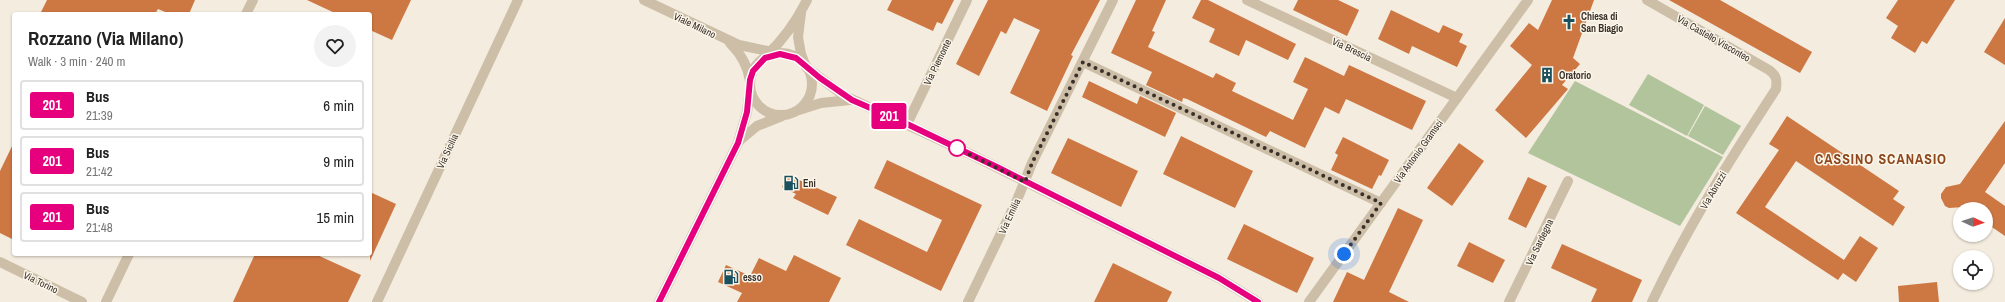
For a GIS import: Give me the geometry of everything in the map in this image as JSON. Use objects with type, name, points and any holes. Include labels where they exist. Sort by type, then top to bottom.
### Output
[{"type":"street","points":[[247,12],[253,0]]},
{"type":"street","name":"Via Sicilia","points":[[377,302],[518,0]]},
{"type":"street","name":"Viale Milano","points":[[644,0],[725,40]]},
{"type":"street","points":[[725,40],[740,55],[746,65],[754,100],[764,110],[777,115],[792,112],[806,102],[810,93],[811,77],[801,54],[798,36],[801,13],[806,0]]},
{"type":"street","name":"Via Piemonte","points":[[907,124],[967,0]]},
{"type":"street","name":"Via Emilia","points":[[968,302],[1025,182],[1032,163],[1113,0]]},
{"type":"street","name":"Via Brescia","points":[[1247,0],[1457,98]]},
{"type":"street","name":"Via Antonio Gramsci","points":[[1309,302],[1528,0]]},
{"type":"street","name":"Via Castello Visconteo","points":[[1647,0],[1769,70],[1775,75],[1777,80]]},
{"type":"street","points":[[659,302],[738,143],[747,112],[753,71],[801,13]]},
{"type":"street","points":[[725,40],[767,55],[781,54],[796,58],[829,85],[852,100],[907,124],[1219,278],[1258,302]]},
{"type":"street","points":[[1083,62],[1381,203]]},
{"type":"street","name":"Via Abruzzi","points":[[1652,302],[1669,265],[1743,140],[1776,89],[1777,80]]},
{"type":"street","points":[[738,143],[757,126],[792,112],[821,102],[852,100]]},
{"type":"street","name":"Via Sardegna","points":[[1510,302],[1568,181]]},
{"type":"street","points":[[106,302],[128,256]]},
{"type":"street","name":"Via Torino","points":[[0,262],[82,302]]},
{"type":"green space","points":[[1648,74],[1704,105],[1687,136],[1629,105]]},
{"type":"green space","points":[[1575,81],[1723,157],[1680,226],[1528,153]]},
{"type":"green space","points":[[1705,106],[1741,126],[1723,155],[1688,136]]},
{"type":"building","points":[[47,0],[195,0],[190,12],[165,12],[158,9],[156,12],[41,12]]},
{"type":"building","points":[[307,0],[411,0],[392,40],[372,31],[372,12],[333,12]]},
{"type":"building","points":[[892,0],[954,0],[942,24],[937,22],[933,31],[887,10]]},
{"type":"building","points":[[988,0],[1100,0],[1071,55],[1073,56],[1047,111],[1010,93],[1040,30],[1014,18],[1006,34],[1001,31],[979,76],[956,64]]},
{"type":"building","points":[[1136,0],[1166,0],[1152,31],[1155,32],[1148,47],[1213,78],[1216,73],[1236,83],[1232,91],[1293,120],[1308,89],[1293,82],[1305,57],[1344,76],[1349,65],[1426,101],[1412,130],[1346,99],[1339,114],[1325,107],[1305,148],[1270,131],[1266,137],[1187,99],[1183,98],[1182,102],[1146,85],[1152,72],[1111,53]]},
{"type":"building","points":[[1201,0],[1208,0],[1296,44],[1288,60],[1246,40],[1239,56],[1209,42],[1215,29],[1192,18]]},
{"type":"building","points":[[1298,0],[1338,0],[1359,10],[1347,36],[1293,10]]},
{"type":"building","name":"Oratorio","points":[[1552,0],[1594,0],[1573,58],[1580,64],[1562,85],[1568,89],[1526,138],[1495,110],[1532,65],[1510,46],[1529,23],[1538,30]]},
{"type":"building","points":[[1669,0],[1720,0],[1812,52],[1800,73]]},
{"type":"building","points":[[1898,0],[1955,0],[1927,44],[1922,41],[1915,53],[1891,38],[1898,26],[1886,18]]},
{"type":"building","points":[[1391,10],[1439,33],[1443,25],[1463,34],[1459,42],[1467,46],[1457,67],[1412,46],[1409,54],[1378,39]]},
{"type":"building","points":[[2005,18],[2005,65],[1984,52]]},
{"type":"building","points":[[1089,81],[1137,104],[1140,96],[1176,113],[1165,137],[1082,97]]},
{"type":"building","points":[[1787,116],[1899,191],[1893,199],[1905,207],[1893,226],[1796,161],[1765,207],[1844,260],[1860,236],[1878,248],[1856,282],[1843,273],[1838,280],[1736,213],[1779,150],[1769,144]]},
{"type":"building","points":[[2005,121],[2005,163],[1985,192],[2005,206],[2005,236],[1993,228],[1993,202],[1953,202],[1953,208],[1945,206],[1941,198],[1941,194],[1946,187],[1960,184]]},
{"type":"building","points":[[1181,136],[1253,171],[1235,208],[1163,174]]},
{"type":"building","points":[[1343,137],[1389,160],[1372,189],[1331,170],[1338,155],[1335,153]]},
{"type":"building","points":[[1068,138],[1138,171],[1121,207],[1051,173]]},
{"type":"building","points":[[1459,143],[1484,161],[1452,206],[1427,188]]},
{"type":"building","points":[[12,146],[12,239],[0,233],[0,171]]},
{"type":"building","points":[[887,160],[982,205],[941,291],[846,245],[859,219],[927,252],[942,220],[874,188]]},
{"type":"building","points":[[788,175],[837,197],[828,215],[793,198],[796,194],[782,187]]},
{"type":"building","points":[[1528,177],[1547,186],[1526,228],[1508,219]]},
{"type":"building","points":[[372,193],[396,204],[370,261],[370,256],[372,256]]},
{"type":"building","points":[[1398,208],[1423,220],[1389,292],[1409,302],[1333,302],[1347,272],[1364,280]]},
{"type":"building","points":[[1244,224],[1314,258],[1297,293],[1227,259]]},
{"type":"building","points":[[1469,242],[1505,260],[1493,283],[1457,266]]},
{"type":"building","points":[[1562,244],[1642,280],[1632,302],[1591,302],[1597,289],[1551,268]]},
{"type":"building","points":[[794,255],[841,278],[829,302],[737,302],[742,293],[718,282],[726,265],[750,276],[759,258],[786,271]]},
{"type":"building","points":[[254,256],[319,256],[361,275],[348,302],[233,302]]},
{"type":"building","points":[[1113,263],[1172,292],[1167,302],[1094,302]]},
{"type":"building","points":[[1937,282],[1939,302],[1899,302],[1898,286]]},
{"type":"bus line","name":"201","points":[[659,302],[738,143],[746,118],[750,96],[750,80],[753,71],[761,61],[774,54],[787,54],[796,58],[834,89],[852,100],[907,124],[999,168],[1219,278],[1258,302]]},
{"type":"place","name":"Chiesa di San Biagio","points":[[1569,22]]},
{"type":"place","name":"Oratorio","points":[[1547,75]]},
{"type":"place","name":"Eni","points":[[791,183]]},
{"type":"place","name":"esso","points":[[731,277]]},
{"type":"district","name":"CASSINO SCANASIO","points":[[1881,159]]},
{"type":"route","points":[[957,148],[1025,182],[1032,163],[1083,62],[1381,203],[1344,254]]}]
